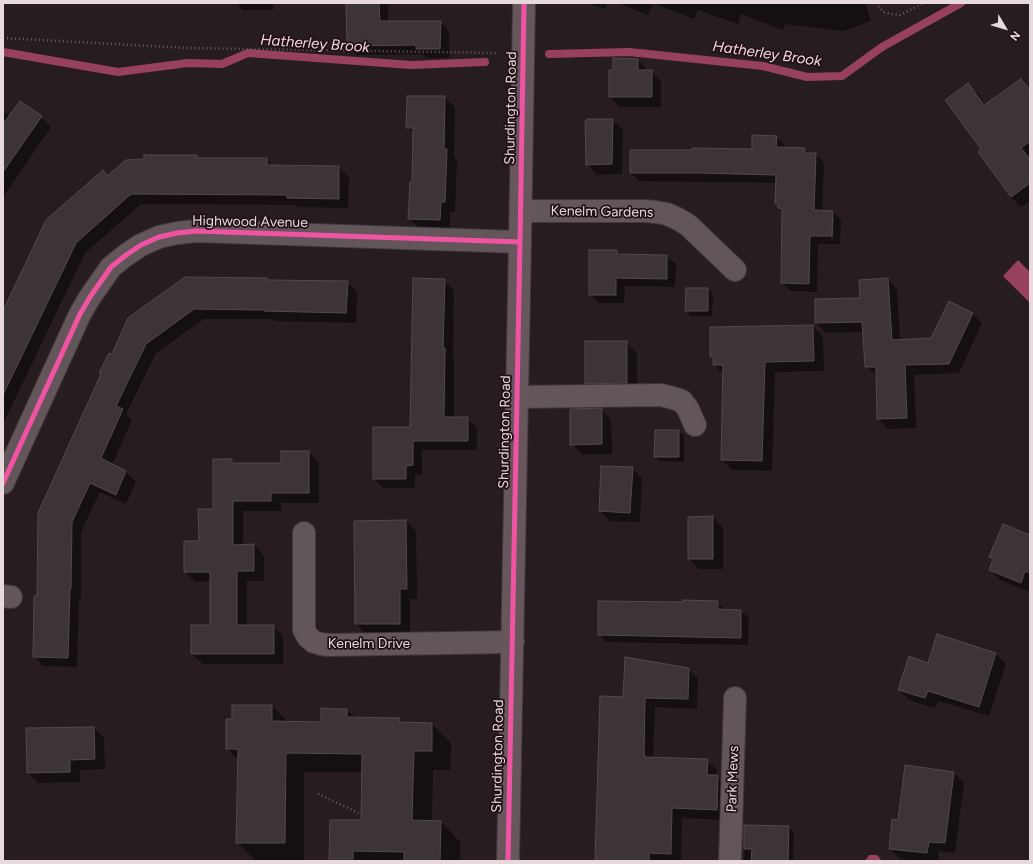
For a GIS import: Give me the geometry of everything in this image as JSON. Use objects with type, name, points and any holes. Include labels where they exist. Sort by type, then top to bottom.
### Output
[{"type":"main road","name":"Shurdington Road","points":[[508,861],[524,3]]},
{"type":"street","name":"Kenelm Gardens","points":[[521,211],[656,212],[667,214],[688,225],[735,270]]},
{"type":"street","name":"Highwood Avenue","points":[[3,483],[80,314],[111,267],[141,245],[159,237],[196,231],[520,242]]},
{"type":"street","points":[[517,397],[661,396],[682,401],[688,409],[695,425]]},
{"type":"street","name":"Kenelm Drive","points":[[304,533],[304,630],[308,637],[314,642],[328,645],[512,642]]},
{"type":"street","name":"Park Mews","points":[[730,861],[735,698]]},
{"type":"path","points":[[876,3],[884,12],[900,15],[924,3]]},
{"type":"path","points":[[3,38],[188,48],[523,54]]},
{"type":"path","points":[[318,794],[361,814]]},
{"type":"shaded area","points":[[1018,260],[1030,272],[1030,303],[1003,276]]},
{"type":"shaded area","points":[[869,855],[877,855],[881,861],[865,861]]},
{"type":"building","points":[[346,3],[379,3],[380,21],[441,21],[440,49],[416,49],[416,45],[347,46]]},
{"type":"building","points":[[613,58],[638,59],[638,70],[652,70],[652,97],[609,97],[609,70],[613,70]]},
{"type":"building","points":[[1021,79],[1030,90],[1030,141],[1021,148],[1030,159],[1030,183],[1011,197],[978,152],[981,149],[945,100],[968,83],[984,105]]},
{"type":"building","points":[[407,96],[445,96],[444,149],[447,149],[445,202],[441,202],[440,220],[408,219],[410,182],[412,182],[413,128],[406,128]]},
{"type":"building","points":[[20,101],[42,116],[3,172],[3,124]]},
{"type":"building","points":[[587,119],[613,119],[612,164],[586,165],[585,121],[587,121]]},
{"type":"building","points":[[752,135],[777,136],[776,147],[805,148],[805,153],[816,153],[814,210],[833,211],[832,236],[810,236],[809,284],[781,283],[782,209],[778,208],[778,204],[775,204],[776,175],[630,173],[630,150],[692,150],[692,148],[752,149]]},
{"type":"building","points":[[144,155],[197,155],[197,158],[267,158],[267,165],[339,166],[339,199],[287,198],[287,195],[131,194],[76,243],[3,395],[3,311],[46,220],[103,170],[107,176],[126,160],[144,159]]},
{"type":"building","points":[[589,250],[617,250],[617,254],[667,255],[667,279],[616,278],[616,295],[589,295]]},
{"type":"building","points":[[185,277],[348,281],[346,313],[194,309],[146,344],[116,406],[123,409],[101,458],[126,471],[116,495],[90,483],[72,522],[68,658],[33,657],[34,596],[37,596],[38,513],[101,374],[99,373],[109,353],[112,354],[128,318]]},
{"type":"building","points":[[413,278],[445,279],[443,348],[445,348],[444,417],[468,417],[468,441],[413,441],[413,465],[406,466],[406,479],[373,479],[373,427],[410,427]]},
{"type":"building","points":[[888,278],[892,340],[931,338],[949,301],[973,313],[949,364],[905,365],[907,418],[877,419],[876,367],[865,367],[862,322],[815,323],[815,299],[860,298],[859,280]]},
{"type":"building","points":[[686,288],[708,288],[708,311],[685,311]]},
{"type":"building","points":[[813,325],[814,361],[765,362],[762,461],[721,460],[723,365],[713,365],[713,357],[710,357],[710,327]]},
{"type":"building","points":[[585,341],[627,341],[627,383],[585,384]]},
{"type":"building","points":[[602,408],[602,444],[570,445],[570,409]]},
{"type":"building","points":[[655,430],[679,430],[679,457],[654,457]]},
{"type":"building","points":[[281,451],[309,451],[309,493],[271,493],[271,501],[233,501],[233,545],[254,544],[254,571],[237,571],[237,625],[274,625],[274,654],[191,654],[191,625],[210,625],[210,572],[184,572],[184,541],[199,541],[198,509],[213,509],[213,459],[232,459],[232,463],[281,463]]},
{"type":"building","points":[[601,466],[633,467],[630,513],[599,511]]},
{"type":"building","points":[[713,516],[713,559],[688,559],[688,517]]},
{"type":"building","points":[[406,520],[407,589],[400,589],[400,624],[355,624],[354,521]]},
{"type":"building","points":[[1003,524],[1030,535],[1030,573],[1025,571],[1021,583],[989,570],[993,559],[989,557]]},
{"type":"building","points":[[683,600],[718,601],[718,609],[741,610],[741,638],[598,635],[598,601],[683,602]]},
{"type":"building","points":[[937,634],[996,653],[979,707],[928,691],[925,698],[898,690],[909,656],[928,663]]},
{"type":"building","points":[[625,657],[689,668],[688,699],[645,698],[644,755],[645,757],[708,759],[707,775],[718,775],[717,810],[672,808],[671,854],[649,853],[649,861],[595,861],[600,696],[623,697]]},
{"type":"building","points":[[232,705],[272,705],[272,721],[321,722],[321,708],[347,709],[347,717],[400,718],[399,722],[432,723],[432,751],[414,751],[412,820],[441,821],[440,861],[404,861],[404,852],[353,851],[353,859],[329,859],[330,820],[361,820],[362,754],[286,753],[285,843],[236,843],[238,749],[226,749],[226,719],[232,719]]},
{"type":"building","points":[[94,727],[95,759],[70,760],[70,772],[27,773],[26,728]]},
{"type":"building","points":[[905,765],[954,772],[945,843],[929,842],[927,853],[889,849],[892,819],[898,820]]},
{"type":"building","points":[[744,825],[789,826],[788,861],[751,861],[752,849],[744,849]]},
{"type":"waterway","name":"Hatherley Brook","points":[[549,54],[629,52],[763,66],[807,77],[842,76],[882,47],[961,3]]},
{"type":"waterway","name":"Hatherley Brook","points":[[3,52],[118,72],[188,63],[222,64],[248,53],[411,65],[485,62]]},
{"type":"cycle path","points":[[508,861],[524,3]]},
{"type":"cycle path","points":[[3,483],[80,314],[111,267],[141,245],[159,237],[196,231],[520,242]]}]
